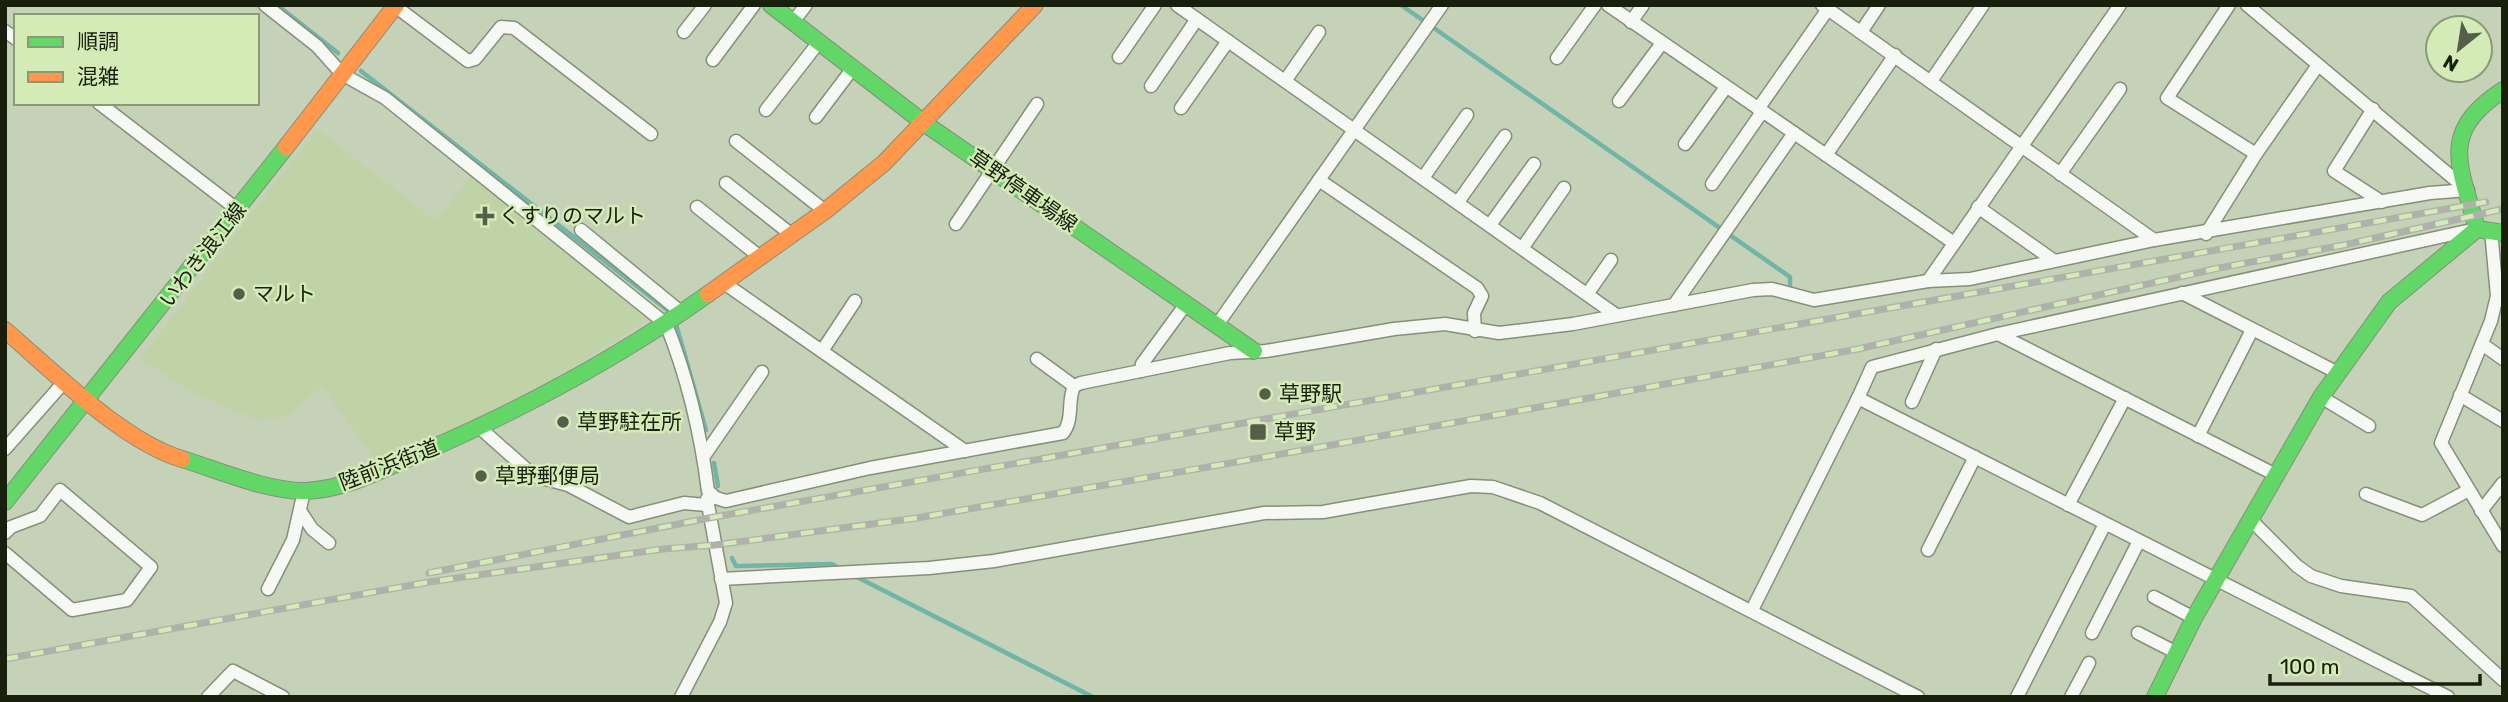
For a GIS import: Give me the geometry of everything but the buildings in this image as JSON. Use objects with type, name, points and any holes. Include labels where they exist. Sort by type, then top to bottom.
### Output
[{"type":"street","points":[[265,5],[317,46],[341,74],[385,97],[666,324],[674,344],[704,456],[708,491],[706,505],[726,603],[681,697]]},
{"type":"street","points":[[396,5],[468,61],[475,60],[501,27],[514,28],[651,134]]},
{"type":"street","name":"いわき浪江線","points":[[5,502],[238,210],[396,5]]},
{"type":"street","points":[[684,32],[705,5]]},
{"type":"street","points":[[713,60],[754,5]]},
{"type":"street","name":"草野停車場線","points":[[771,5],[924,123],[1254,351]]},
{"type":"street","points":[[793,22],[806,5]]},
{"type":"street","points":[[924,123],[1035,5]]},
{"type":"street","points":[[1119,57],[1155,5]]},
{"type":"street","points":[[1177,5],[1616,314]]},
{"type":"street","points":[[1217,325],[1442,5]]},
{"type":"street","points":[[1557,58],[1595,5]]},
{"type":"street","points":[[1608,5],[1954,243]]},
{"type":"street","points":[[1631,22],[1643,5]]},
{"type":"street","points":[[1861,32],[1879,5]]},
{"type":"street","points":[[1931,81],[1983,5]]},
{"type":"street","points":[[1928,281],[2020,145],[2120,5]]},
{"type":"street","points":[[2229,5],[2167,98],[2256,154]]},
{"type":"street","points":[[2247,5],[2468,190]]},
{"type":"street","points":[[1712,184],[1825,7],[2154,240]]},
{"type":"street","points":[[1151,86],[1197,19]]},
{"type":"street","points":[[1285,81],[1319,32]]},
{"type":"street","points":[[1181,108],[1228,41]]},
{"type":"street","points":[[766,110],[818,42]]},
{"type":"street","points":[[1619,101],[1662,43]]},
{"type":"street","points":[[1826,155],[1895,55]]},
{"type":"street","points":[[2206,234],[2256,154],[2318,65]]},
{"type":"street","points":[[816,117],[853,68]]},
{"type":"street","points":[[1685,144],[1726,87]]},
{"type":"street","points":[[2060,174],[2120,89]]},
{"type":"street","points":[[2498,97],[2468,115],[2460,128],[2460,164],[2468,190],[2490,231],[2497,296],[2482,344],[2441,443],[2503,546]]},
{"type":"street","points":[[956,224],[1037,104]]},
{"type":"street","points":[[102,105],[238,210]]},
{"type":"street","points":[[2373,109],[2334,172],[2382,202]]},
{"type":"street","points":[[1423,177],[1467,115]]},
{"type":"street","name":"陸前浜街道","points":[[5,330],[87,401],[125,429],[172,456],[253,482],[304,491],[344,486],[480,428],[575,379],[666,324],[825,211],[884,163],[924,123]]},
{"type":"street","points":[[1674,304],[1794,134]]},
{"type":"street","points":[[1458,202],[1505,136]]},
{"type":"street","points":[[736,141],[825,211]]},
{"type":"street","points":[[1490,225],[1534,164]]},
{"type":"street","points":[[1319,180],[1477,288],[1482,296],[1474,313],[1475,331]]},
{"type":"street","points":[[726,183],[792,235]]},
{"type":"street","points":[[1523,247],[1563,188]]},
{"type":"street","points":[[1037,359],[1074,386],[1230,353],[1445,324],[1499,333],[1772,289],[1814,300],[1928,281],[1970,279],[2154,240],[2206,234],[2382,202],[2468,190]]},
{"type":"street","points":[[697,207],[760,257]]},
{"type":"street","points":[[1978,207],[2053,260]]},
{"type":"street","points":[[581,230],[682,313]]},
{"type":"street","points":[[1752,610],[1872,367],[1998,334],[2182,293],[2490,231]]},
{"type":"street","points":[[2155,697],[2194,618],[2274,474],[2321,397],[2389,302],[2490,231]]},
{"type":"street","points":[[1588,293],[1611,260]]},
{"type":"street","points":[[723,283],[965,452]]},
{"type":"street","points":[[2182,293],[2338,373]]},
{"type":"street","points":[[822,351],[855,301]]},
{"type":"street","points":[[1141,372],[1142,364],[1186,304]]},
{"type":"street","points":[[2198,436],[2252,330]]},
{"type":"street","points":[[1998,334],[2274,474]]},
{"type":"street","points":[[2482,344],[2503,359]]},
{"type":"street","points":[[1912,402],[1936,349]]},
{"type":"street","points":[[704,456],[762,372]]},
{"type":"street","points":[[7,442],[65,381]]},
{"type":"street","points":[[708,491],[716,498],[726,500],[870,468],[1063,433],[1070,425],[1070,396],[1074,386]]},
{"type":"street","points":[[2460,395],[2503,421]]},
{"type":"street","points":[[2321,397],[2369,426]]},
{"type":"street","points":[[1858,398],[2448,697]]},
{"type":"street","points":[[2068,505],[2125,398]]},
{"type":"street","points":[[480,428],[534,476],[568,485],[629,517],[684,503],[706,505]]},
{"type":"street","points":[[1928,550],[1975,457]]},
{"type":"street","points":[[2481,510],[2503,483]]},
{"type":"street","points":[[721,579],[994,561],[1264,513],[1323,512],[1471,486],[1493,487],[1540,503],[1918,697]]},
{"type":"street","points":[[5,533],[11,527],[40,516],[60,490],[151,567],[127,600],[72,610],[5,553]]},
{"type":"street","points":[[2366,494],[2422,515],[2469,490]]},
{"type":"street","points":[[268,589],[283,571],[301,512],[304,491]]},
{"type":"street","points":[[5,509],[21,523]]},
{"type":"street","points":[[301,512],[312,529],[329,543]]},
{"type":"street","points":[[2250,519],[2297,566],[2311,576],[2341,586],[2411,596],[2503,681]]},
{"type":"street","points":[[2017,697],[2105,524]]},
{"type":"street","points":[[2092,633],[2139,541]]},
{"type":"street","points":[[2154,597],[2194,618]]},
{"type":"street","points":[[2138,633],[2177,653]]},
{"type":"street","points":[[2071,697],[2089,663]]},
{"type":"street","points":[[208,697],[233,671],[283,697]]},
{"type":"shaded area","points":[[317,129],[436,221],[472,174],[647,313],[644,322],[548,383],[445,436],[377,462],[322,386],[288,416],[257,420],[198,395],[140,359]]},
{"type":"waterway","points":[[277,5],[338,53]]},
{"type":"waterway","points":[[1401,5],[1790,277],[1790,287]]},
{"type":"waterway","points":[[361,71],[666,309]]},
{"type":"waterway","points":[[676,324],[706,430]]},
{"type":"waterway","points":[[714,463],[718,486]]},
{"type":"waterway","points":[[732,558],[736,566],[832,564],[842,570]]},
{"type":"waterway","points":[[853,575],[1093,697]]},
{"type":"railway","points":[[429,573],[709,518],[2486,202]]},
{"type":"railway","points":[[5,659],[429,582],[663,549],[715,545],[917,518],[1293,452],[1858,349],[2219,268],[2344,245],[2503,209]]},
{"type":"traffic: fast","points":[[771,5],[924,123],[1254,351]]},
{"type":"traffic: fast","points":[[2155,697],[2194,618],[2321,397],[2389,302],[2477,229],[2459,152],[2469,121],[2503,90]]},
{"type":"traffic: fast","points":[[5,502],[286,147]]},
{"type":"traffic: fast","points":[[2477,229],[2503,233]]},
{"type":"traffic: fast","points":[[182,459],[276,488],[306,491],[348,483],[376,473],[530,402],[603,362],[708,294]]},
{"type":"traffic: slow","points":[[286,147],[396,5]]},
{"type":"traffic: slow","points":[[708,294],[825,211],[884,163],[1035,5]]},
{"type":"traffic: slow","points":[[5,330],[112,421],[159,450],[182,459]]},
{"type":"place","name":"くすりのマルト","points":[[485,216]]},
{"type":"place","name":"マルト","points":[[239,294]]},
{"type":"place","name":"草野駅","points":[[1265,394]]},
{"type":"place","name":"草野駐在所","points":[[563,422]]},
{"type":"place","name":"草野","points":[[1258,432]]},
{"type":"place","name":"草野郵便局","points":[[481,476]]}]
